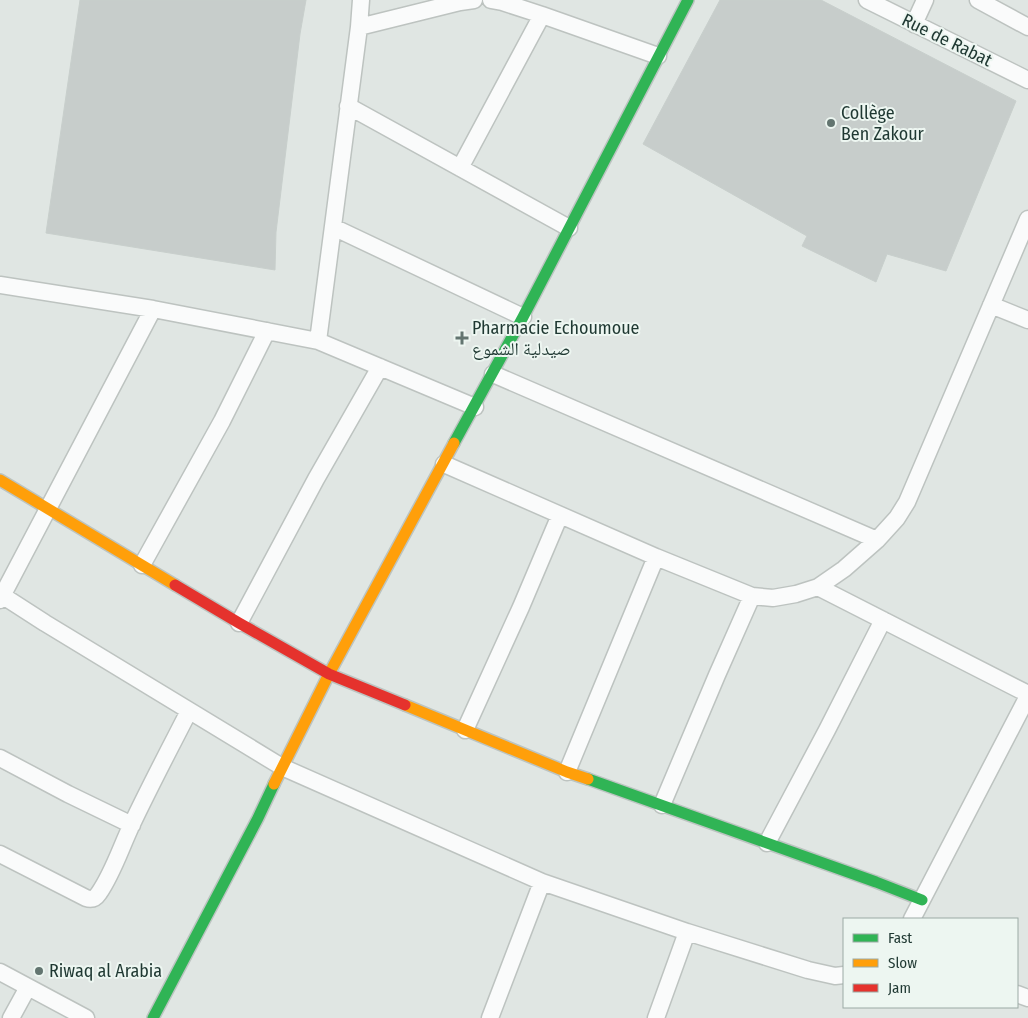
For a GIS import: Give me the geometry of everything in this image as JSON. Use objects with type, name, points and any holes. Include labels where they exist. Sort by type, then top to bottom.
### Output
[{"type":"street","points":[[318,341],[362,0]]},
{"type":"street","points":[[359,27],[474,0]]},
{"type":"street","points":[[491,0],[542,15],[658,56]]},
{"type":"street","points":[[153,1018],[258,818],[329,674],[475,408],[688,0]]},
{"type":"street","name":"Rue de Rabat","points":[[867,0],[1028,80]]},
{"type":"street","points":[[914,24],[925,0]]},
{"type":"street","points":[[978,0],[1028,27]]},
{"type":"street","points":[[460,168],[542,15]]},
{"type":"street","points":[[348,106],[569,228]]},
{"type":"street","points":[[444,464],[656,557],[752,596],[773,598],[796,594],[818,587],[844,569],[877,540],[897,518],[908,502],[1028,219]]},
{"type":"street","points":[[333,227],[523,317]]},
{"type":"street","points":[[0,286],[154,309],[318,341],[475,408]]},
{"type":"street","points":[[992,305],[1028,320]]},
{"type":"street","points":[[154,309],[1,597],[282,767],[542,882],[687,932],[808,970],[835,976],[843,975]]},
{"type":"street","points":[[142,565],[222,421],[267,331]]},
{"type":"street","points":[[239,623],[316,479],[380,367]]},
{"type":"street","points":[[493,374],[877,540]]},
{"type":"street","points":[[0,480],[239,623],[329,674],[567,772],[922,900]]},
{"type":"street","points":[[465,730],[522,607],[560,515]]},
{"type":"street","points":[[567,772],[656,557]]},
{"type":"street","points":[[818,587],[1028,695],[913,918]]},
{"type":"street","points":[[662,806],[752,596]]},
{"type":"street","points":[[767,843],[883,620]]},
{"type":"street","points":[[0,854],[92,900],[99,893],[110,873],[189,711]]},
{"type":"street","points":[[0,758],[132,825]]},
{"type":"street","points":[[490,1018],[542,882]]},
{"type":"street","points":[[656,1018],[687,932]]},
{"type":"street","points":[[0,972],[86,1018]]},
{"type":"street","points":[[11,1018],[28,987]]},
{"type":"building","points":[[80,0],[306,0],[300,34],[276,232],[275,270],[46,233]]},
{"type":"building","name":"Collège Ben Zakour","points":[[720,0],[821,0],[1016,101],[946,271],[887,254],[876,282],[802,246],[807,236],[643,144]]},
{"type":"traffic: fast","points":[[454,443],[523,317],[688,0]]},
{"type":"traffic: fast","points":[[588,779],[922,900]]},
{"type":"traffic: fast","points":[[153,1018],[274,784]]},
{"type":"traffic: slow","points":[[274,784],[329,674],[454,443]]},
{"type":"traffic: slow","points":[[0,480],[175,585]]},
{"type":"traffic: slow","points":[[405,705],[588,779]]},
{"type":"traffic: jam","points":[[175,585],[329,674],[405,705]]},
{"type":"place","name":"Collège Ben Zakour","points":[[831,123]]},
{"type":"place","name":"Pharmacie Echoumoue صيدلية الشموع","points":[[462,338]]},
{"type":"place","name":"Riwaq al Arabia","points":[[39,971]]}]
